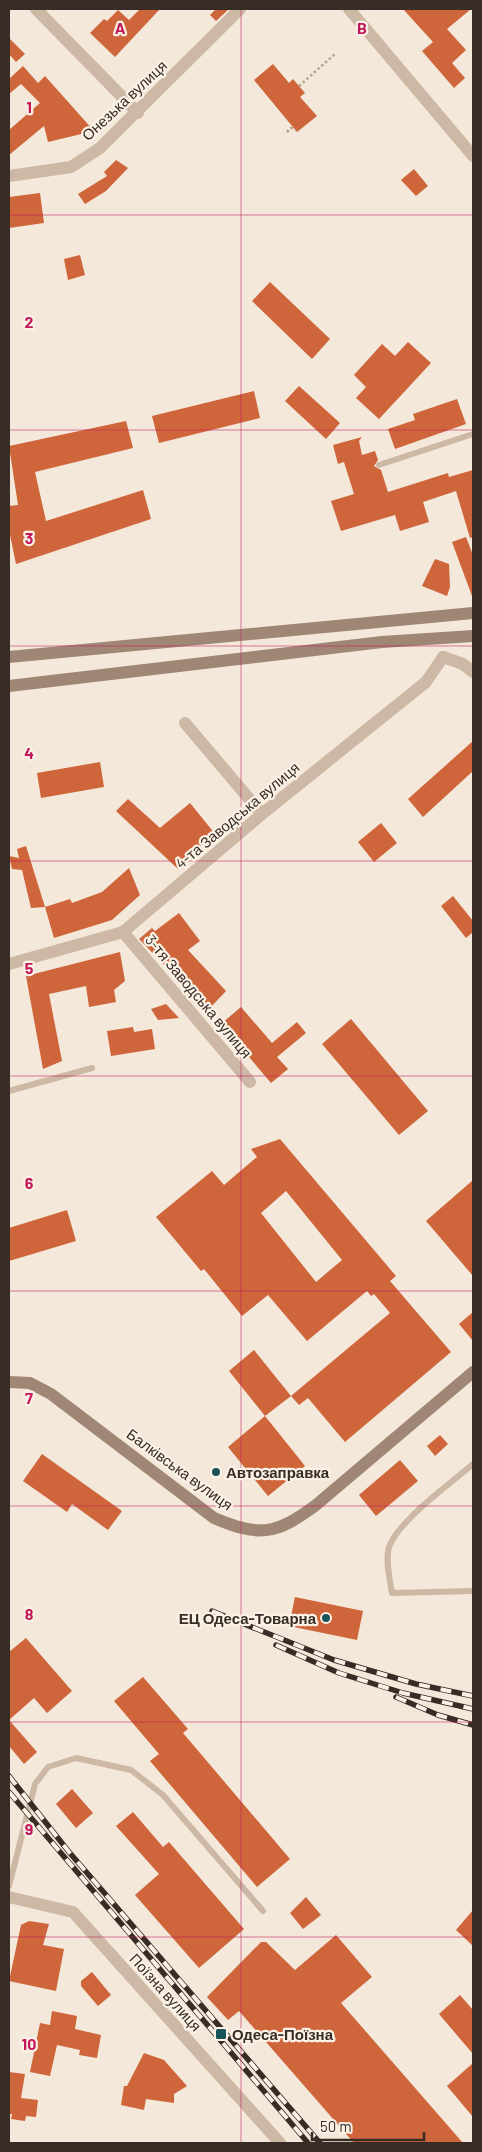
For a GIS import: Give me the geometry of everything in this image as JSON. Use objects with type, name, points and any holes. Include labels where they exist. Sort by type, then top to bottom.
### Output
[{"type":"street","points":[[36,9],[138,113]]},
{"type":"street","name":"Онезька вулиця","points":[[9,176],[71,167],[100,148],[138,113],[240,9]]},
{"type":"street","points":[[348,9],[473,156]]},
{"type":"street","points":[[9,657],[473,613]]},
{"type":"street","points":[[9,686],[382,642],[473,636]]},
{"type":"street","points":[[433,638],[443,657],[463,664],[473,672]]},
{"type":"street","name":"4-та Заводська вулиця","points":[[9,964],[123,932],[262,814],[426,682],[443,657]]},
{"type":"street","points":[[185,723],[262,814]]},
{"type":"street","name":"3-тя Заводська вулиця","points":[[123,932],[250,1082]]},
{"type":"street","name":"Балківська вулиця","points":[[9,1382],[30,1383],[51,1394],[214,1518],[239,1529],[267,1531],[293,1522],[316,1505],[473,1372]]},
{"type":"street","name":"Поїзна вулиця","points":[[9,1897],[72,1912],[280,2143]]},
{"type":"lane","points":[[379,465],[473,434]]},
{"type":"lane","points":[[9,1091],[92,1068]]},
{"type":"lane","points":[[473,1464],[404,1524],[389,1548],[389,1570],[392,1593],[473,1591]]},
{"type":"lane","points":[[9,1886],[35,1784],[48,1767],[76,1758],[131,1770],[163,1795],[263,1911]]},
{"type":"path","points":[[299,86],[335,54]]},
{"type":"path","points":[[287,132],[291,128],[296,130]]},
{"type":"building","points":[[140,9],[160,9],[115,57],[90,33],[104,19],[107,21],[118,10],[129,20]]},
{"type":"building","points":[[216,9],[229,9],[216,21],[210,15]]},
{"type":"building","points":[[403,9],[471,9],[447,29],[466,50],[452,63],[465,78],[454,88],[422,51],[433,42]]},
{"type":"building","points":[[9,38],[25,54],[16,62],[9,54]]},
{"type":"building","points":[[273,64],[289,83],[293,79],[305,93],[300,97],[317,116],[297,132],[254,80]]},
{"type":"building","points":[[23,66],[38,83],[45,76],[94,131],[48,142],[44,126],[9,155],[9,130],[40,103],[21,84],[9,94],[9,79]]},
{"type":"building","points":[[116,160],[128,168],[106,191],[85,204],[78,194],[107,176],[104,172]]},
{"type":"building","points":[[414,169],[428,186],[416,196],[401,180]]},
{"type":"building","points":[[40,193],[44,223],[9,228],[9,197]]},
{"type":"building","points":[[80,255],[85,275],[68,280],[64,259]]},
{"type":"building","points":[[270,282],[330,339],[312,359],[252,301]]},
{"type":"building","points":[[408,342],[431,363],[379,419],[356,398],[366,387],[354,375],[382,344],[395,356]]},
{"type":"building","points":[[299,386],[340,423],[326,439],[285,401]]},
{"type":"building","points":[[254,391],[260,418],[159,443],[152,416]]},
{"type":"building","points":[[457,399],[466,424],[395,449],[388,429],[415,420],[413,414]]},
{"type":"building","points":[[126,421],[133,448],[35,472],[46,521],[143,490],[151,519],[16,564],[9,530],[9,506],[18,505],[9,446]]},
{"type":"building","points":[[362,437],[359,441],[362,455],[375,451],[378,460],[374,466],[381,470],[388,492],[448,473],[449,477],[473,470],[473,537],[470,538],[456,491],[423,502],[429,522],[400,531],[395,515],[341,531],[331,501],[354,494],[344,462],[338,464],[333,445]]},
{"type":"building","points":[[466,537],[473,555],[472,596],[452,542]]},
{"type":"building","points":[[435,559],[449,564],[450,587],[447,596],[422,586]]},
{"type":"building","points":[[473,741],[473,771],[423,817],[408,799]]},
{"type":"building","points":[[100,762],[104,787],[41,798],[37,773]]},
{"type":"building","points":[[128,799],[160,828],[190,803],[216,835],[200,846],[178,869],[116,811]]},
{"type":"building","points":[[381,823],[397,843],[374,862],[358,842]]},
{"type":"building","points":[[26,846],[45,907],[31,908],[22,870],[12,869],[9,856],[19,858],[17,849]]},
{"type":"building","points":[[129,868],[140,895],[112,920],[54,938],[45,907],[70,899],[72,903],[102,892]]},
{"type":"building","points":[[453,896],[473,921],[473,932],[466,938],[441,906]]},
{"type":"building","points":[[179,913],[200,941],[188,950],[226,991],[208,1010],[139,939],[152,928],[155,931]]},
{"type":"building","points":[[120,952],[125,981],[114,990],[116,1002],[89,1007],[86,986],[49,994],[62,1061],[43,1069],[26,976]]},
{"type":"building","points":[[166,1004],[179,1018],[158,1020],[151,1009]]},
{"type":"building","points":[[241,1007],[272,1043],[297,1022],[306,1033],[277,1057],[288,1069],[271,1083],[221,1024]]},
{"type":"building","points":[[351,1019],[428,1111],[399,1135],[322,1044]]},
{"type":"building","points":[[133,1027],[134,1032],[152,1029],[155,1049],[111,1056],[107,1031]]},
{"type":"building","points":[[280,1139],[396,1276],[390,1281],[451,1352],[345,1442],[308,1398],[299,1405],[291,1396],[390,1313],[374,1294],[371,1296],[367,1291],[307,1341],[268,1295],[242,1316],[204,1269],[201,1271],[156,1217],[212,1171],[224,1185],[257,1157],[251,1149]],"holes":[[[286,1191],[342,1260],[316,1282],[261,1213]]]},
{"type":"building","points":[[473,1180],[473,1276],[426,1221]]},
{"type":"building","points":[[67,1210],[76,1241],[9,1261],[9,1228]]},
{"type":"building","points":[[473,1312],[473,1341],[459,1324]]},
{"type":"building","points":[[254,1350],[291,1396],[265,1416],[229,1371]]},
{"type":"building","points":[[265,1416],[305,1466],[268,1496],[228,1447]]},
{"type":"building","points":[[440,1435],[448,1444],[435,1456],[427,1446]]},
{"type":"building","points":[[42,1454],[122,1511],[108,1530],[72,1504],[67,1512],[23,1481]]},
{"type":"building","points":[[400,1460],[418,1481],[376,1516],[359,1495]]},
{"type":"building","name":"ЕЦ Одеса-Товарна","points":[[295,1597],[363,1611],[357,1640],[289,1626]]},
{"type":"building","points":[[26,1638],[72,1691],[47,1713],[34,1698],[9,1720],[9,1652]]},
{"type":"building","points":[[143,1677],[188,1729],[183,1733],[290,1859],[257,1887],[150,1761],[159,1754],[114,1701]]},
{"type":"building","points":[[9,1720],[37,1752],[24,1764],[9,1746]]},
{"type":"building","points":[[72,1789],[93,1813],[76,1828],[56,1804]]},
{"type":"building","points":[[133,1812],[163,1847],[169,1842],[244,1929],[199,1968],[135,1895],[159,1874],[116,1826]]},
{"type":"building","points":[[306,1897],[321,1915],[303,1929],[290,1913]]},
{"type":"building","points":[[473,1910],[473,1946],[456,1930]]},
{"type":"building","points":[[29,1921],[49,1924],[43,1945],[64,1949],[56,1991],[9,1981],[21,1925]]},
{"type":"building","points":[[336,1935],[372,1977],[341,2003],[463,2143],[354,2143],[239,2011],[228,2020],[207,1997],[261,1942],[266,1942],[295,1970]]},
{"type":"building","points":[[92,1972],[111,1995],[98,2006],[81,1986],[81,1981]]},
{"type":"building","points":[[460,1995],[473,2010],[473,2054],[439,2014]]},
{"type":"building","points":[[52,2011],[77,2016],[75,2029],[101,2035],[97,2058],[79,2055],[80,2050],[57,2045],[50,2076],[30,2072],[40,2023],[50,2025]]},
{"type":"building","points":[[144,2053],[164,2060],[187,2086],[174,2094],[174,2103],[146,2099],[144,2110],[121,2105],[124,2086],[127,2086]]},
{"type":"building","points":[[473,2063],[473,2117],[447,2086]]},
{"type":"building","points":[[9,2072],[25,2074],[21,2098],[38,2100],[36,2117],[26,2116],[25,2121],[11,2119],[12,2114],[9,2114]]},
{"type":"railway","points":[[212,1611],[334,1660],[416,1684],[473,1696]]},
{"type":"railway","points":[[276,1645],[339,1673],[403,1693],[473,1709]]},
{"type":"railway","points":[[396,1697],[438,1715],[473,1725]]},
{"type":"railway","points":[[9,1776],[69,1852],[320,2143]]},
{"type":"railway","points":[[9,1792],[308,2143]]},
{"type":"place","name":"Автозаправка","points":[[216,1472]]},
{"type":"place","name":"ЕЦ Одеса-Товарна","points":[[326,1618]]},
{"type":"place","name":"Одеса-Поїзна","points":[[221,2034]]}]
